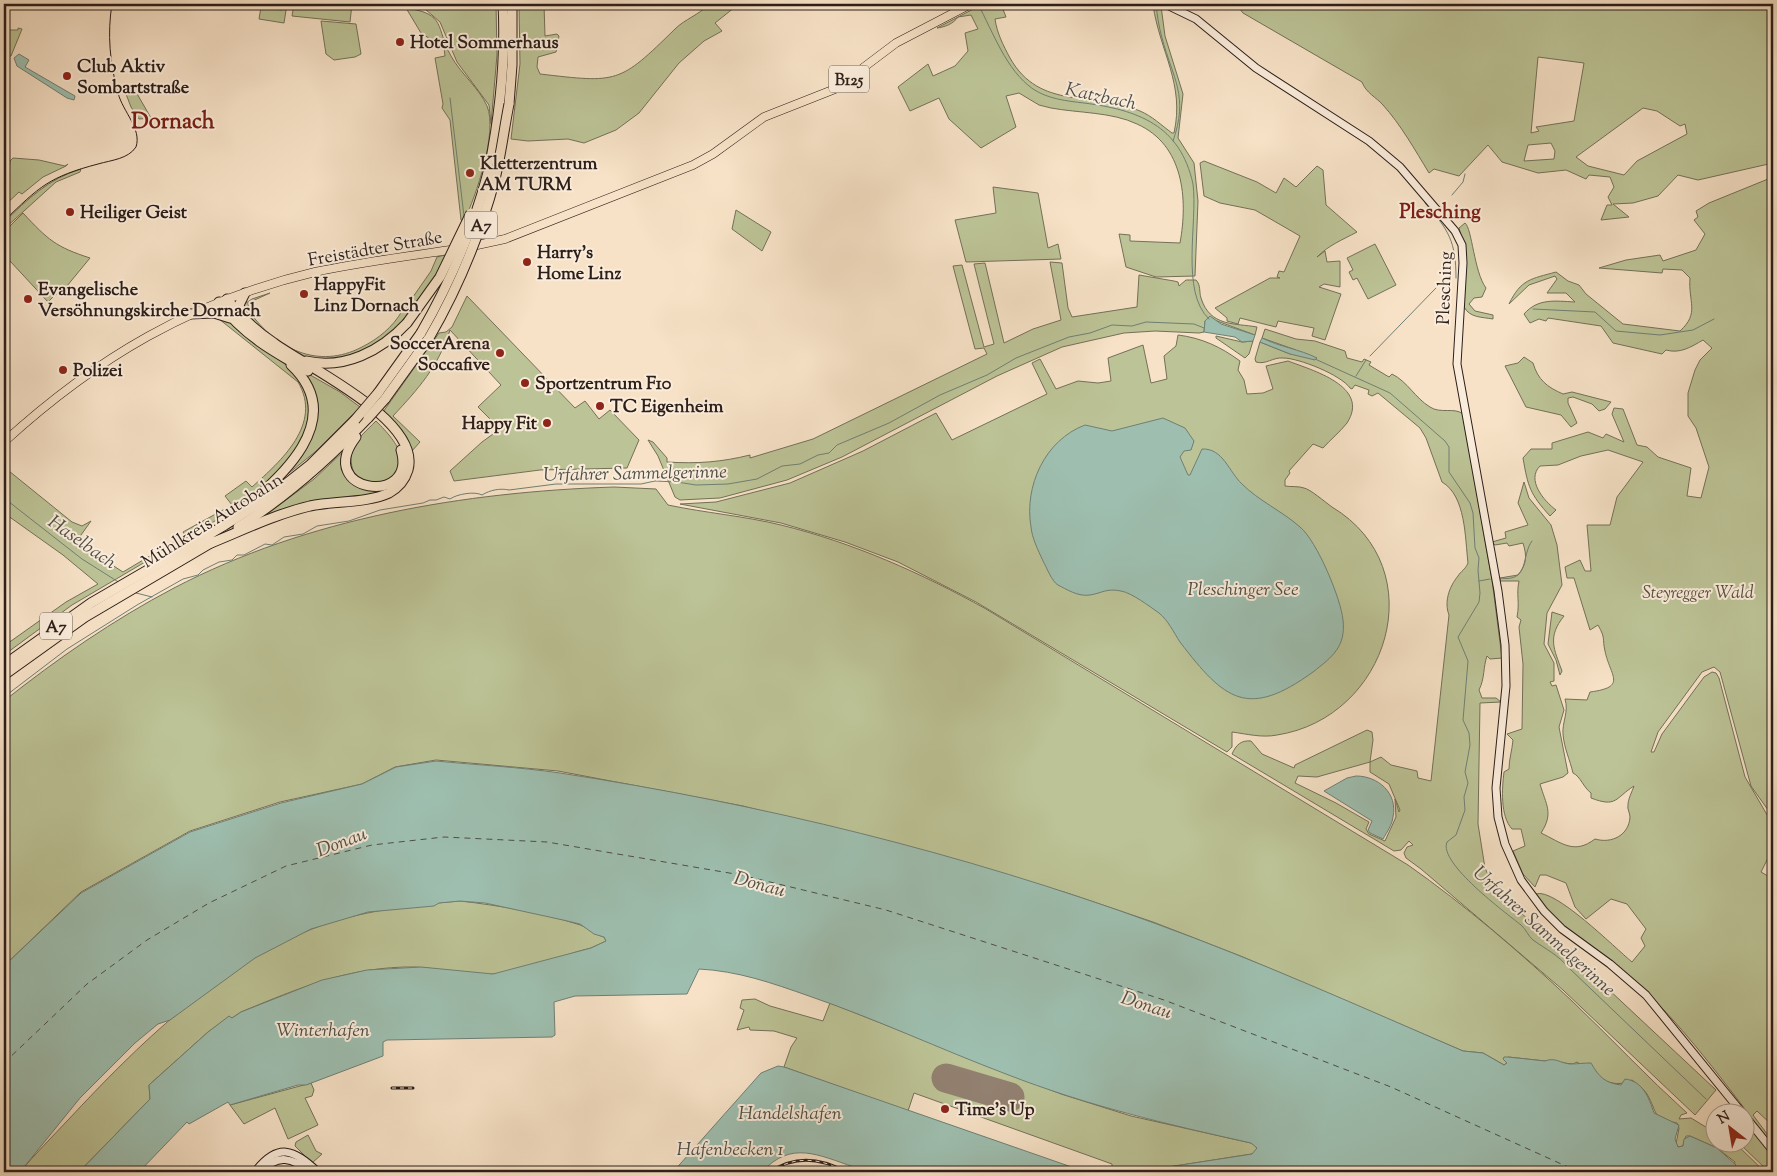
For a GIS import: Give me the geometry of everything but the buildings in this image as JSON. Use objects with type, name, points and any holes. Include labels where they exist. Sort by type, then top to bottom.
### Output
[{"type":"highway","name":"A7","points":[[425,335],[464,246],[489,169],[502,85],[503,4]]},
{"type":"highway","name":"A7","points":[[425,335],[457,286],[482,223],[497,171],[509,104],[512,58],[512,4]]},
{"type":"highway","points":[[300,360],[321,364],[349,360],[384,344],[408,323],[430,292],[450,258],[489,169]]},
{"type":"highway","points":[[244,319],[239,305],[245,293]]},
{"type":"highway","points":[[211,538],[289,512],[382,495],[398,486],[406,476],[409,464],[408,453],[404,443],[392,428],[356,394],[275,344],[223,300]]},
{"type":"highway","points":[[223,300],[234,321]]},
{"type":"highway","points":[[190,314],[214,313],[234,321],[260,343],[288,362],[348,395],[372,415],[393,437],[401,450],[402,465],[396,478],[387,485],[376,488],[364,486],[356,481],[348,469],[346,457],[348,448],[360,424]]},
{"type":"highway","name":"Mühlkreis Autobahn","points":[[4,665],[47,633],[211,538],[285,485],[368,418],[425,335]]},
{"type":"highway","points":[[211,538],[271,483],[295,457],[310,433],[314,413],[310,391],[300,374],[288,362]]},
{"type":"highway","name":"Mühlkreis Autobahn","points":[[360,424],[382,396]]},
{"type":"highway","name":"Mühlkreis Autobahn","points":[[4,676],[114,593]]},
{"type":"main road","points":[[1059,4],[1086,4]]},
{"type":"main road","name":"Plesching","points":[[1166,4],[1196,19],[1268,77],[1353,129],[1384,152],[1455,230],[1462,245],[1463,263],[1457,364],[1505,645],[1506,686],[1496,788],[1500,826],[1512,863],[1526,887],[1550,917],[1646,995],[1736,1104]]},
{"type":"main road","name":"Freistädter Straße","points":[[4,442],[95,369],[141,339],[190,314],[245,293],[336,268],[497,242],[684,169],[713,154],[764,117],[835,89],[896,43],[968,5]]},
{"type":"main road","name":"Freistädter Straße","points":[[4,448],[12,436]]},
{"type":"main road","name":"Plesching","points":[[1754,1127],[1773,1151]]},
{"type":"main road","points":[[255,1172],[268,1158],[284,1152],[299,1156],[318,1172]]},
{"type":"main road","points":[[262,1172],[272,1162],[284,1159],[297,1162],[310,1172]]},
{"type":"green space","points":[[283,4],[287,4],[284,23],[259,19],[261,7],[282,10]]},
{"type":"green space","points":[[294,4],[352,4],[350,22],[292,16]]},
{"type":"green space","points":[[403,4],[496,4],[497,55],[491,124],[489,105],[457,62],[440,22],[425,9]]},
{"type":"green space","points":[[519,4],[544,4],[545,36],[557,34],[559,36],[556,52],[538,57],[537,67],[540,74],[586,78],[616,76],[628,70],[641,61],[679,26],[709,4],[735,4],[735,7],[715,23],[722,31],[704,41],[679,63],[639,113],[616,130],[584,143],[568,139],[528,141],[511,139],[520,64]]},
{"type":"green space","points":[[983,4],[1001,4],[1006,17],[995,19],[1001,39],[1010,58],[1022,75],[1036,86],[1052,93],[1122,105],[1140,111],[1174,133],[1177,115],[1174,83],[1156,22],[1153,5],[1161,6],[1165,36],[1183,94],[1178,138],[1194,163],[1198,201],[1195,276],[1156,277],[1126,267],[1119,234],[1130,235],[1130,241],[1180,243],[1183,209],[1179,175],[1165,145],[1153,133],[1137,124],[1117,117],[1061,110],[1039,105],[1019,93],[1006,96],[1016,127],[981,148],[949,119],[939,98],[910,111],[898,87],[928,64],[933,76],[955,66],[968,51],[965,33],[978,29],[971,15],[958,17]]},
{"type":"green space","points":[[1236,4],[1773,4],[1773,163],[1698,180],[1678,175],[1658,196],[1633,203],[1613,204],[1629,217],[1601,220],[1607,205],[1612,205],[1608,197],[1614,187],[1610,177],[1589,175],[1586,179],[1566,170],[1538,173],[1502,162],[1488,145],[1459,176],[1434,169],[1429,173],[1396,121],[1366,89],[1362,82],[1243,13]],"holes":[[[1538,57],[1584,63],[1574,121],[1536,127],[1539,131],[1531,133]],[[1643,108],[1657,111],[1680,126],[1685,124],[1687,134],[1637,161],[1624,175],[1588,166],[1576,157]],[[1551,143],[1555,151],[1554,159],[1524,161],[1528,145]]]},
{"type":"green space","points":[[406,8],[428,14],[438,23],[451,56],[484,99],[490,117],[488,147],[484,164],[464,221],[461,220],[450,120],[442,108],[443,104],[435,58],[445,56],[444,48],[421,33]]},
{"type":"green space","points":[[958,17],[949,25],[937,28]]},
{"type":"green space","points":[[321,21],[356,24],[361,54],[355,57],[334,60],[326,54]]},
{"type":"green space","points":[[18,28],[22,29],[11,56],[4,56],[4,32],[7,30],[18,30]]},
{"type":"green space","points":[[132,85],[151,118],[139,119],[131,107],[126,94]]},
{"type":"green space","points":[[13,158],[39,160],[65,166],[68,164],[66,166],[43,177],[22,194],[19,192],[4,206],[10,161]]},
{"type":"green space","points":[[1204,161],[1257,182],[1276,193],[1284,178],[1296,187],[1317,166],[1323,170],[1326,205],[1357,232],[1331,246],[1317,257],[1325,251],[1327,262],[1340,261],[1340,287],[1324,284],[1319,287],[1341,294],[1325,340],[1312,336],[1314,328],[1278,321],[1276,327],[1240,318],[1238,324],[1227,321],[1227,318],[1215,308],[1270,278],[1280,278],[1277,277],[1279,271],[1284,272],[1300,236],[1255,210],[1220,203],[1204,196],[1200,163]]},
{"type":"green space","points":[[81,169],[80,172],[56,182],[4,229],[4,222],[39,191],[58,178]]},
{"type":"green space","name":"Steyregger Wald","points":[[1773,177],[1773,817],[1751,786],[1720,672],[1714,667],[1702,672],[1658,732],[1651,752],[1654,752],[1662,734],[1704,677],[1712,672],[1716,673],[1719,678],[1745,777],[1773,825],[1773,848],[1761,872],[1773,879],[1773,1126],[1757,1111],[1754,1114],[1754,1104],[1741,1104],[1685,1034],[1647,992],[1616,965],[1563,926],[1542,904],[1536,894],[1545,894],[1570,909],[1632,962],[1645,946],[1641,938],[1646,929],[1627,904],[1611,899],[1586,919],[1575,907],[1566,883],[1546,875],[1540,875],[1535,887],[1523,874],[1513,851],[1525,846],[1521,829],[1512,829],[1505,817],[1502,794],[1504,772],[1509,769],[1513,740],[1507,734],[1522,729],[1523,664],[1519,627],[1521,620],[1517,617],[1519,581],[1500,581],[1500,578],[1518,575],[1525,563],[1526,556],[1523,543],[1509,546],[1507,543],[1495,545],[1492,542],[1506,538],[1505,532],[1528,525],[1518,503],[1524,482],[1529,498],[1551,525],[1557,545],[1562,585],[1547,613],[1544,644],[1554,663],[1554,681],[1550,682],[1552,686],[1556,685],[1564,710],[1559,727],[1568,773],[1563,777],[1540,784],[1548,809],[1547,820],[1541,833],[1562,844],[1574,847],[1588,844],[1595,839],[1608,840],[1618,837],[1629,823],[1628,803],[1634,786],[1611,802],[1591,798],[1591,793],[1573,773],[1566,749],[1563,730],[1566,708],[1565,699],[1587,700],[1590,692],[1609,687],[1614,679],[1607,660],[1602,633],[1598,625],[1590,630],[1574,578],[1567,578],[1565,567],[1580,560],[1585,571],[1591,571],[1587,525],[1610,525],[1617,497],[1643,462],[1608,450],[1581,456],[1558,465],[1540,466],[1536,472],[1536,484],[1542,496],[1556,510],[1550,516],[1531,490],[1523,458],[1531,449],[1552,449],[1552,443],[1588,432],[1603,438],[1606,434],[1624,442],[1612,414],[1614,408],[1623,409],[1637,445],[1647,447],[1658,457],[1691,468],[1687,496],[1701,498],[1709,467],[1696,428],[1688,416],[1688,393],[1700,360],[1712,348],[1703,340],[1685,349],[1676,351],[1666,350],[1662,354],[1613,343],[1601,326],[1548,318],[1546,321],[1539,319],[1530,323],[1524,314],[1535,305],[1547,302],[1575,302],[1566,293],[1547,293],[1557,279],[1555,276],[1529,285],[1509,304],[1518,289],[1528,281],[1556,272],[1568,281],[1579,285],[1586,294],[1623,324],[1680,331],[1690,318],[1692,307],[1690,278],[1682,270],[1663,269],[1662,273],[1599,268],[1626,260],[1660,255],[1663,261],[1696,250],[1705,234],[1694,220],[1698,217],[1696,211],[1709,203]]},
{"type":"green space","points":[[993,187],[1038,193],[1048,248],[1058,244],[1061,259],[966,262],[955,220],[996,213]]},
{"type":"green space","points":[[736,210],[771,232],[762,251],[732,229]]},
{"type":"green space","points":[[23,213],[53,242],[90,258],[62,292],[55,295],[48,302],[10,261],[6,262],[4,259],[4,232]]},
{"type":"green space","points":[[1465,223],[1470,233],[1479,272],[1486,288],[1482,297],[1474,298],[1469,304],[1475,311],[1493,315],[1493,319],[1473,315],[1464,307],[1466,252],[1459,228]]},
{"type":"green space","points":[[1375,244],[1396,285],[1368,299],[1357,278],[1353,280],[1349,272],[1353,270],[1347,258]]},
{"type":"green space","points":[[445,255],[446,259],[414,311],[406,307],[431,271],[437,257]]},
{"type":"green space","points":[[1050,262],[1062,263],[1068,308],[1072,317],[1137,307],[1139,275],[1178,282],[1179,286],[1186,280],[1196,280],[1201,298],[1210,314],[1224,322],[1257,327],[1255,335],[1217,321],[1205,321],[1204,332],[1199,333],[1155,331],[1124,333],[1062,347],[997,376],[842,457],[787,480],[720,498],[680,500],[675,497],[658,456],[648,440],[653,442],[667,458],[667,462],[689,463],[719,461],[750,455],[750,458],[813,439],[987,354],[984,348],[975,349],[953,266],[962,265],[984,347],[994,344],[974,264],[985,263],[1004,343],[1033,329],[1061,320]]},
{"type":"green space","points":[[270,293],[248,303],[249,311],[272,336],[285,345],[299,352],[314,356],[346,354],[362,347],[385,332],[402,311],[411,315],[376,344],[349,357],[334,360],[305,358],[282,345],[244,311],[243,305],[252,299]]},
{"type":"green space","name":"Sportzentrum F10","points":[[467,296],[575,408],[585,401],[599,419],[610,410],[639,440],[627,468],[540,470],[454,481],[450,471],[482,442],[500,429],[478,407],[501,385],[450,330],[434,366],[393,416],[420,442],[411,452],[383,412],[439,333],[446,332],[452,327]]},
{"type":"green space","points":[[219,319],[231,321],[266,351],[292,369],[311,398],[306,438],[277,474],[242,505],[72,605],[4,655],[4,646],[66,602],[98,584],[63,555],[4,513],[4,467],[72,522],[82,526],[91,521],[76,542],[123,572],[185,535],[183,532],[232,505],[225,496],[246,481],[252,487],[275,466],[295,440],[302,427],[305,412],[304,398],[298,382]]},
{"type":"green space","points":[[1265,329],[1296,339],[1315,341],[1345,351],[1347,358],[1362,362],[1364,359],[1371,362],[1369,365],[1389,377],[1392,374],[1398,377],[1430,407],[1463,414],[1492,580],[1502,658],[1490,659],[1487,656],[1479,690],[1482,698],[1496,698],[1501,702],[1480,703],[1478,824],[1485,868],[1490,879],[1493,880],[1507,901],[1591,973],[1716,1090],[1695,1115],[1563,990],[1406,858],[1404,853],[1407,847],[1413,845],[1409,841],[1401,850],[1394,851],[1232,754],[1239,744],[1244,741],[1251,741],[1262,754],[1294,768],[1295,765],[1367,730],[1372,732],[1373,740],[1370,762],[1381,757],[1391,765],[1417,771],[1418,778],[1431,781],[1449,615],[1447,600],[1452,585],[1468,563],[1465,530],[1460,507],[1450,488],[1442,482],[1426,438],[1420,428],[1378,393],[1372,396],[1368,394],[1369,390],[1355,385],[1352,389],[1338,378],[1319,368],[1283,358],[1260,363],[1256,362],[1255,359],[1260,342],[1290,354],[1296,350],[1262,338]],"holes":[[[1370,762],[1370,772],[1389,784],[1400,810],[1399,812],[1395,799],[1396,817],[1385,841],[1369,834],[1366,829],[1369,822],[1295,783],[1298,776],[1317,777]]]},
{"type":"green space","points":[[1178,335],[1195,338],[1211,344],[1226,351],[1240,361],[1238,370],[1244,380],[1247,394],[1263,393],[1273,389],[1266,366],[1288,361],[1310,369],[1335,382],[1345,389],[1351,399],[1352,410],[1347,423],[1323,448],[1313,444],[1289,471],[1290,473],[1285,480],[1285,486],[1307,489],[1364,534],[1382,566],[1389,602],[1385,638],[1370,672],[1347,701],[1315,723],[1271,736],[1232,732],[1232,747],[1227,752],[976,602],[898,562],[845,542],[781,523],[680,504],[716,502],[790,483],[863,451],[936,413],[952,440],[1047,394],[1032,363],[1040,359],[1056,389],[1078,381],[1098,383],[1111,381],[1108,358],[1143,345],[1151,383],[1167,379],[1164,356],[1176,346]]},
{"type":"green space","points":[[1216,336],[1242,342],[1253,341],[1249,354],[1245,358],[1216,338]]},
{"type":"green space","points":[[1524,357],[1533,363],[1544,382],[1557,391],[1563,394],[1572,392],[1611,402],[1605,409],[1599,411],[1592,404],[1573,397],[1568,398],[1568,403],[1577,423],[1571,427],[1561,415],[1526,407],[1505,366],[1518,363]]},
{"type":"green space","points":[[298,368],[340,392],[360,407],[315,452],[263,494],[313,432],[315,415],[308,391]]},
{"type":"green space","points":[[376,421],[391,438],[400,455],[397,471],[389,479],[377,486],[355,476],[351,459],[354,446]]},
{"type":"green space","points":[[397,436],[407,463],[388,491],[267,517],[266,515],[314,479],[346,449],[347,473],[382,489],[405,462]]},
{"type":"green space","points":[[614,487],[656,489],[668,505],[781,525],[861,550],[912,571],[986,609],[1408,865],[1429,880],[1493,930],[1572,1001],[1687,1113],[1681,1115],[1679,1119],[1691,1118],[1704,1126],[1704,1142],[1686,1136],[1683,1146],[1678,1147],[1676,1144],[1679,1128],[1677,1123],[1659,1117],[1646,1092],[1632,1080],[1616,1084],[1603,1080],[1577,1062],[1573,1064],[1508,1057],[1504,1065],[1483,1053],[1463,1051],[1243,957],[1153,922],[1064,892],[743,806],[558,771],[436,760],[395,767],[362,784],[280,802],[190,831],[81,892],[4,966],[4,701],[86,641],[151,600],[225,564],[278,543],[388,513],[501,495]]},
{"type":"green space","points":[[1552,612],[1564,616],[1555,630],[1554,637],[1555,649],[1562,671],[1560,675],[1556,660],[1548,644]]},
{"type":"green space","points":[[460,901],[550,916],[584,927],[604,937],[606,941],[591,948],[507,972],[486,975],[415,967],[369,970],[326,980],[284,995],[241,1012],[232,1018],[229,1017],[208,1032],[149,1085],[150,1099],[79,1172],[20,1172],[122,1064],[151,1037],[181,1010],[244,964],[278,945],[330,923],[366,913]]},
{"type":"green space","points":[[755,999],[770,1006],[823,1021],[830,1003],[1061,1094],[1131,1116],[1251,1143],[1256,1146],[1257,1151],[1252,1154],[1136,1172],[1112,1172],[1112,1164],[914,1093],[908,1111],[784,1067],[791,1047],[797,1038],[774,1031],[750,1030],[749,1027],[737,1030],[744,1010],[740,1008],[742,1000]]},
{"type":"green space","points":[[311,1083],[314,1090],[312,1096],[305,1098],[318,1125],[288,1139],[275,1108],[244,1124],[230,1105]]},
{"type":"green space","points":[[1754,1116],[1773,1142],[1773,1145],[1754,1121]]},
{"type":"green space","points":[[1754,1132],[1773,1157],[1773,1172],[1769,1172],[1750,1154],[1754,1154]]},
{"type":"green space","points":[[308,1135],[316,1151],[322,1154],[312,1163],[295,1146],[296,1142]]},
{"type":"green space","points":[[1725,1154],[1746,1154],[1765,1172],[1745,1172],[1742,1170],[1733,1172],[1735,1162]]},
{"type":"water","points":[[19,54],[29,60],[25,67],[75,96],[74,100],[67,98],[17,66],[14,58]]},
{"type":"water","points":[[1210,316],[1221,324],[1255,335],[1253,341],[1242,342],[1235,337],[1204,332],[1205,321]]},
{"type":"water","points":[[1262,338],[1317,358],[1315,360],[1290,354],[1260,342]]},
{"type":"water","name":"Pleschinger See","points":[[1163,418],[1185,428],[1194,441],[1191,450],[1184,451],[1180,457],[1188,475],[1190,475],[1202,449],[1215,452],[1237,479],[1249,490],[1300,527],[1314,544],[1321,557],[1338,599],[1343,620],[1342,637],[1332,656],[1313,672],[1290,687],[1271,695],[1254,699],[1239,697],[1225,690],[1211,678],[1180,642],[1162,616],[1145,603],[1121,591],[1112,590],[1081,595],[1058,585],[1049,574],[1033,535],[1030,511],[1034,481],[1048,453],[1071,432],[1085,425],[1112,431]]},
{"type":"water","points":[[436,761],[560,773],[636,785],[861,833],[1009,874],[1154,923],[1232,953],[1463,1051],[1483,1053],[1504,1065],[1507,1063],[1503,1059],[1504,1057],[1545,1061],[1555,1060],[1570,1064],[1591,1063],[1600,1076],[1611,1083],[1621,1085],[1625,1079],[1631,1080],[1641,1087],[1654,1113],[1679,1125],[1675,1139],[1678,1147],[1683,1146],[1684,1139],[1690,1136],[1704,1142],[1704,1154],[1724,1154],[1736,1165],[1733,1172],[1136,1172],[1252,1154],[1257,1148],[1251,1143],[1188,1129],[1067,1096],[981,1064],[859,1014],[755,978],[699,969],[687,994],[575,996],[554,1002],[555,1035],[552,1037],[387,1040],[383,1042],[383,1056],[306,1085],[298,1085],[230,1105],[228,1102],[189,1124],[187,1122],[139,1172],[79,1172],[150,1099],[149,1085],[208,1032],[229,1016],[232,1018],[241,1012],[322,980],[367,970],[421,967],[493,974],[591,948],[606,941],[604,937],[594,934],[580,924],[485,903],[460,901],[439,903],[434,906],[368,912],[311,929],[255,958],[170,1020],[158,1024],[135,1043],[80,1098],[20,1172],[4,1172],[4,966],[81,893],[190,832],[281,803],[362,784],[396,767]]},
{"type":"water","points":[[1356,776],[1372,779],[1379,783],[1389,793],[1392,800],[1394,808],[1392,820],[1383,839],[1370,833],[1368,830],[1372,821],[1324,791],[1347,778]]},
{"type":"water","name":"Handelshafen","points":[[778,1066],[1086,1172],[858,1172],[854,1167],[829,1158],[805,1153],[794,1153],[773,1162],[762,1172],[673,1172],[761,1073]]},
{"type":"waterway","name":"Katzbach","points":[[978,4],[1015,72],[1033,89],[1058,99],[1104,106],[1139,116],[1167,134],[1178,147],[1187,164],[1193,184],[1192,256],[1195,292],[1200,307],[1209,319]]},
{"type":"waterway","points":[[1156,4],[1161,34],[1178,88],[1180,112],[1173,141]]},
{"type":"waterway","points":[[450,98],[464,216]]},
{"type":"waterway","points":[[1452,195],[1463,182],[1465,174]]},
{"type":"waterway","points":[[1425,203],[1450,237],[1455,255],[1456,278]]},
{"type":"waterway","points":[[1370,356],[1436,288]]},
{"type":"waterway","points":[[1533,309],[1595,312],[1616,331],[1660,335],[1693,330],[1714,319]]},
{"type":"waterway","name":"Urfahrer Sammelgerinne","points":[[4,697],[67,649],[137,605],[183,579],[198,575],[203,570],[219,562],[232,560],[237,555],[244,555],[265,544],[272,545],[284,537],[303,534],[317,526],[349,521],[380,510],[423,503],[444,497],[450,499],[471,493],[482,495],[499,489],[509,490],[556,484],[641,484],[655,481],[696,485],[728,484],[757,479],[782,466],[800,464],[818,455],[829,453],[837,445],[889,423],[940,395],[987,375],[1016,358],[1069,337],[1090,333],[1112,325],[1132,326],[1146,322],[1194,324],[1204,328]]},
{"type":"waterway","name":"Urfahrer Sammelgerinne","points":[[1315,359],[1390,393],[1445,441],[1449,447],[1449,472],[1470,503],[1473,513],[1475,548],[1479,558],[1479,602],[1458,637],[1468,661],[1463,720],[1469,733],[1470,745],[1465,772],[1468,783],[1464,797],[1465,810],[1456,835],[1447,842],[1447,851],[1453,862],[1475,887],[1521,925],[1533,940],[1560,959],[1706,1099]]},
{"type":"waterway","points":[[1356,376],[1366,360]]},
{"type":"waterway","name":"Haselbach","points":[[4,498],[82,559],[120,583]]},
{"type":"waterway","points":[[1500,578],[1510,578],[1520,572],[1532,541]]},
{"type":"waterway","points":[[1479,581],[1490,579]]},
{"type":"waterway","name":"Haselbach","points":[[136,593],[152,597]]},
{"type":"ferry route","points":[[4,1063],[87,984],[147,940],[209,903],[286,866],[372,845],[444,837],[547,842],[741,875],[886,910],[1164,1000],[1391,1087],[1579,1172]]},
{"type":"runway","points":[[946,1078],[1010,1097]]},
{"type":"tram line","points":[[4,221],[46,184],[68,173],[124,157],[136,147],[137,140],[134,127],[120,100],[113,71],[110,49],[110,15],[112,4]]},
{"type":"railway","points":[[392,1088],[413,1088]]},
{"type":"railway","points":[[770,1172],[789,1163],[808,1160],[818,1161],[846,1172]]},
{"type":"place","name":"Hotel Sommerhaus","points":[[400,42]]},
{"type":"place","name":"Club Aktiv Sombartstraße","points":[[67,76]]},
{"type":"place","name":"Kletterzentrum AM TURM","points":[[470,173]]},
{"type":"place","name":"Heiliger Geist","points":[[70,212]]},
{"type":"place","name":"Harry's Home Linz","points":[[527,262]]},
{"type":"place","name":"HappyFit Linz Dornach","points":[[304,294]]},
{"type":"place","name":"Evangelische Versöhnungskirche Dornach","points":[[28,299]]},
{"type":"place","name":"SoccerArena Soccafive","points":[[500,353]]},
{"type":"place","name":"Polizei","points":[[63,370]]},
{"type":"place","name":"Sportzentrum F10","points":[[525,383]]},
{"type":"place","name":"TC Eigenheim","points":[[600,406]]},
{"type":"place","name":"Happy Fit","points":[[547,423]]},
{"type":"place","name":"Time's Up","points":[[945,1109]]},
{"type":"district","name":"Dornach","points":[[173,120]]},
{"type":"district","name":"Plesching","points":[[1440,211]]},
{"type":"water label","name":"Donau","points":[[341,841]]},
{"type":"water label","name":"Donau","points":[[760,883]]},
{"type":"water label","name":"Donau","points":[[1147,1004]]},
{"type":"water label","name":"Winterhafen","points":[[323,1029]]},
{"type":"water label","name":"Hafenbecken 1","points":[[730,1148]]}]
